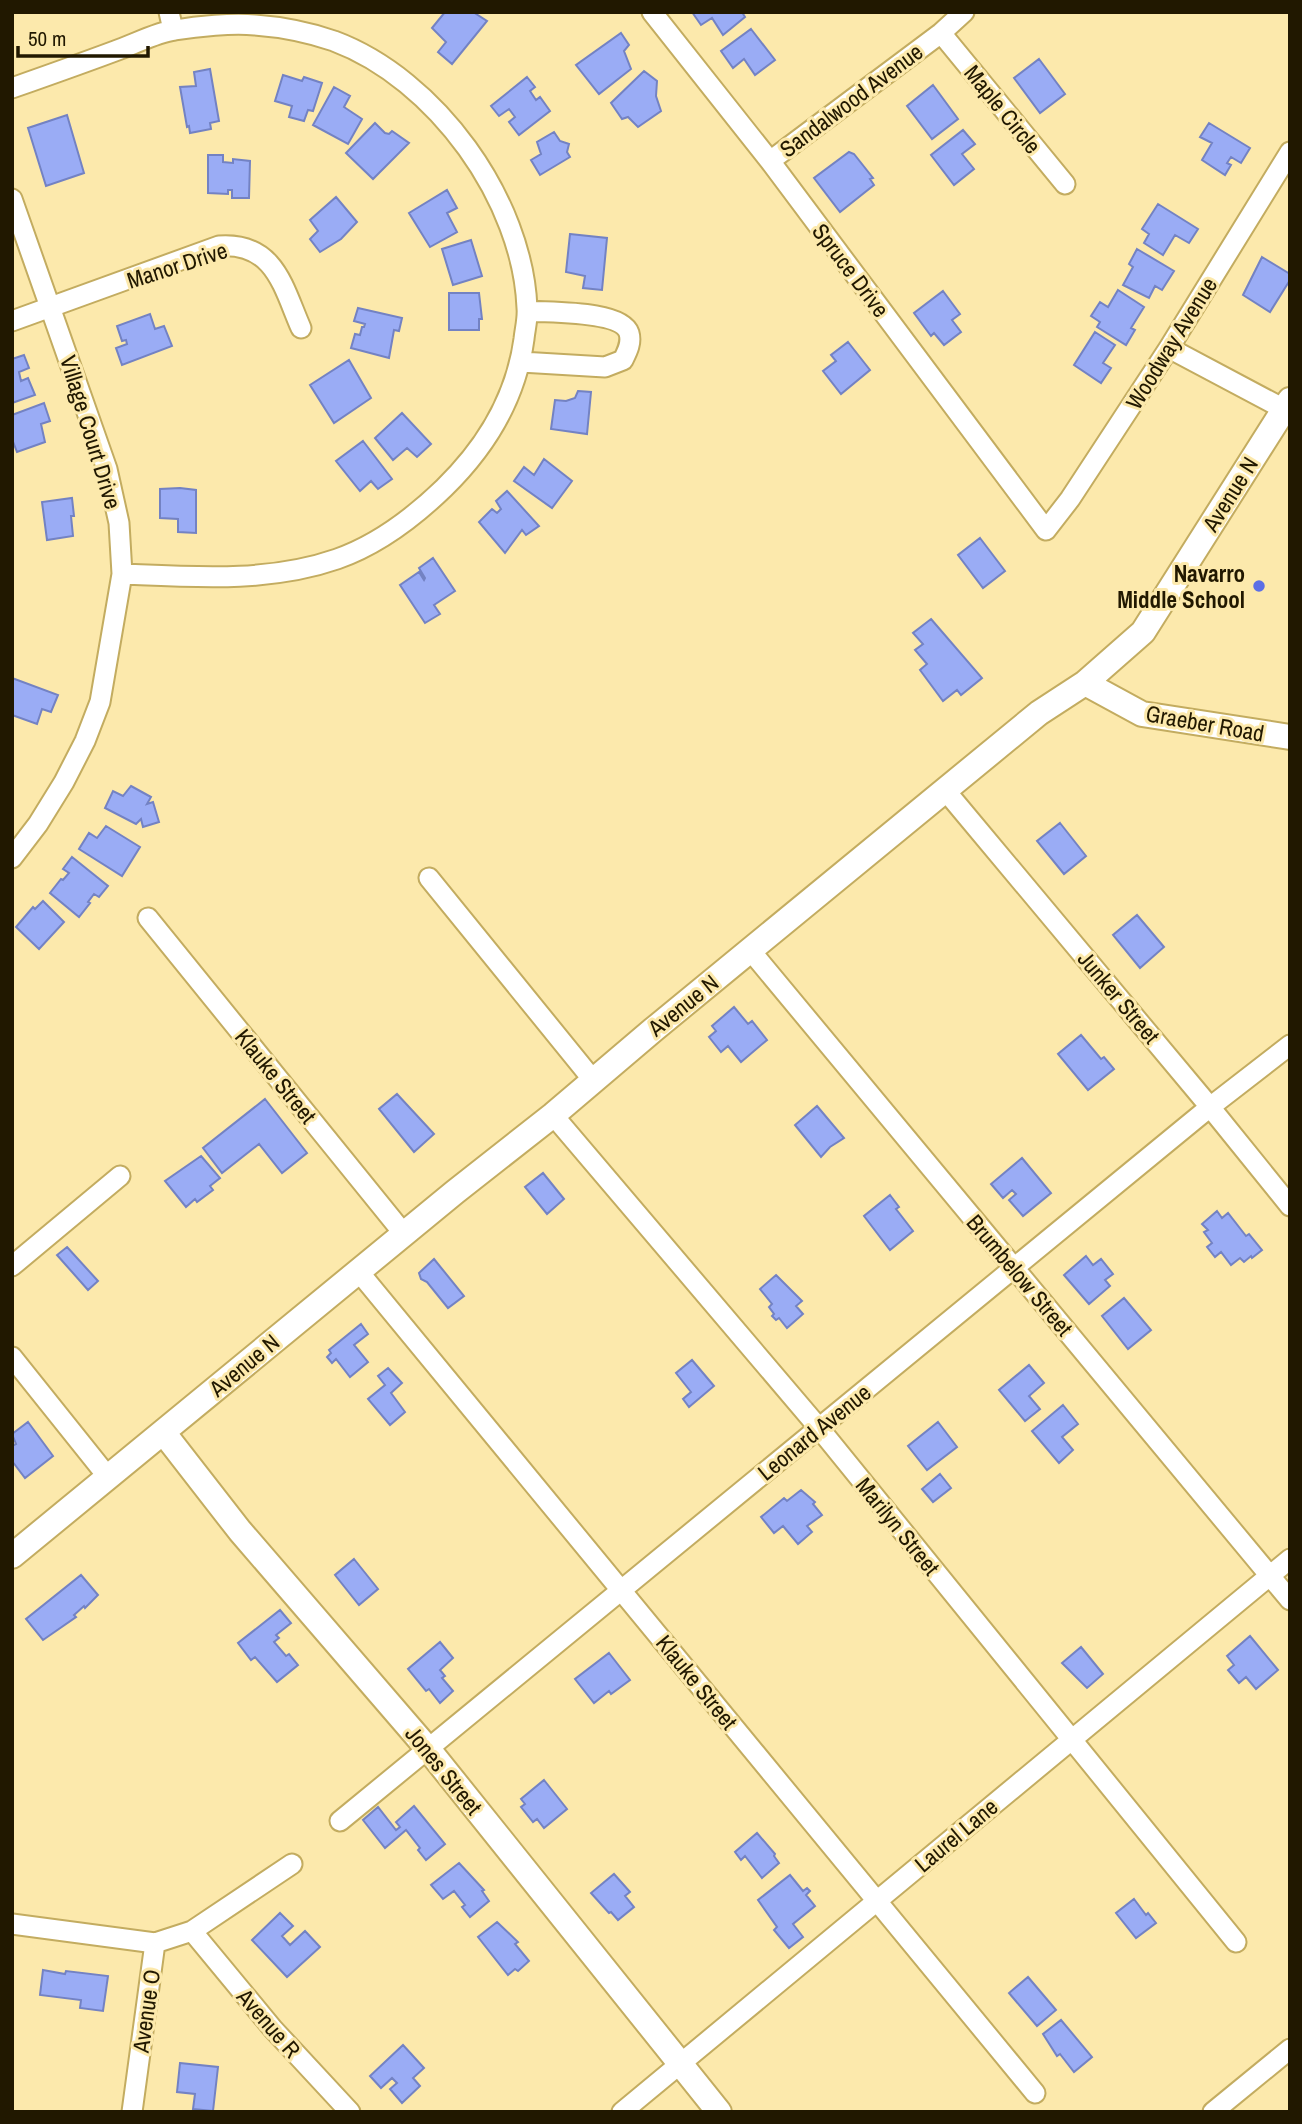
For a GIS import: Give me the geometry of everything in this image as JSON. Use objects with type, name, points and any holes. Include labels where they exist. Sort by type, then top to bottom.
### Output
[{"type":"street","name":"Spruce Drive","points":[[652,12],[770,161],[1046,530]]},
{"type":"street","name":"Sandalwood Avenue","points":[[770,161],[941,33],[964,12]]},
{"type":"street","points":[[12,88],[171,21],[295,29],[336,42],[369,59],[407,85],[442,116],[468,148],[510,223],[523,268],[527,311],[521,362],[514,385],[493,430],[460,472],[425,506],[379,539],[340,558],[308,568],[206,578],[122,574]]},
{"type":"street","name":"Maple Circle","points":[[941,33],[1065,184]]},
{"type":"street","name":"Woodway Avenue","points":[[1046,530],[1070,499],[1169,348],[1290,152]]},
{"type":"street","name":"Village Court Drive","points":[[12,199],[107,469],[119,523],[122,574],[100,702],[85,741],[51,803],[12,858]]},
{"type":"street","name":"Manor Drive","points":[[12,321],[219,246],[238,245],[274,266],[301,328]]},
{"type":"street","points":[[521,362],[605,367],[623,360],[630,346],[629,332],[620,322],[604,317],[527,311]]},
{"type":"street","points":[[1169,348],[1287,404]]},
{"type":"street","name":"Avenue N","points":[[12,1556],[553,1115],[1039,713],[1085,684],[1143,632],[1287,404]]},
{"type":"street","name":"Graeber Road","points":[[1085,684],[1142,714],[1290,737]]},
{"type":"street","name":"Junker Street","points":[[946,790],[1290,1206]]},
{"type":"street","points":[[429,878],[593,1080]]},
{"type":"street","name":"Klauke Street","points":[[148,918],[404,1234]]},
{"type":"street","name":"Brumbelow Street","points":[[750,950],[1290,1600]]},
{"type":"street","name":"Leonard Avenue","points":[[340,1821],[1210,1107],[1290,1045]]},
{"type":"street","name":"Marilyn Street","points":[[553,1115],[818,1428],[1236,1942]]},
{"type":"street","points":[[12,1266],[120,1176]]},
{"type":"street","name":"Klauke Street","points":[[359,1272],[1035,2093]]},
{"type":"street","points":[[12,1357],[108,1477]]},
{"type":"street","name":"Jones Street","points":[[163,1432],[240,1531],[428,1749],[719,2112]]},
{"type":"street","name":"Laurel Lane","points":[[622,2112],[1290,1559]]},
{"type":"street","name":"Avenue O","points":[[132,2112],[155,1944],[192,1931],[292,1864]]},
{"type":"street","points":[[12,1924],[155,1944]]},
{"type":"street","name":"Avenue R","points":[[192,1931],[273,2029],[350,2112]]},
{"type":"street","points":[[1213,2112],[1290,2049]]},
{"type":"building","points":[[445,12],[473,12],[487,21],[452,64],[438,52],[446,42],[432,28]]},
{"type":"building","points":[[692,12],[742,12],[745,17],[723,35],[712,18],[701,25]]},
{"type":"building","points":[[751,29],[775,60],[755,75],[744,59],[733,68],[721,51]]},
{"type":"building","points":[[621,33],[629,45],[624,51],[631,69],[599,94],[576,65]]},
{"type":"building","points":[[1039,59],[1065,94],[1040,113],[1014,78]]},
{"type":"building","points":[[210,69],[219,121],[210,123],[211,129],[190,133],[180,87],[196,86],[194,72]]},
{"type":"building","points":[[644,71],[657,81],[656,96],[661,111],[638,127],[628,117],[622,119],[611,103]]},
{"type":"building","points":[[283,75],[302,81],[304,77],[322,83],[313,111],[308,110],[304,121],[289,117],[292,106],[275,101]]},
{"type":"building","points":[[527,77],[535,87],[530,91],[536,100],[540,97],[550,111],[519,135],[509,122],[515,117],[509,109],[499,116],[491,106]]},
{"type":"building","points":[[933,85],[958,119],[932,139],[907,106]]},
{"type":"building","points":[[334,87],[350,96],[344,107],[362,119],[348,144],[313,125]]},
{"type":"building","points":[[67,115],[84,173],[46,186],[28,128]]},
{"type":"building","points":[[375,123],[385,133],[392,131],[409,143],[373,179],[346,153]]},
{"type":"building","points":[[1209,123],[1250,148],[1241,163],[1231,157],[1227,163],[1231,165],[1225,175],[1202,160],[1212,143],[1200,137]]},
{"type":"building","points":[[963,130],[975,144],[962,154],[974,169],[954,185],[931,155]]},
{"type":"building","points":[[554,132],[560,141],[569,144],[567,152],[570,157],[540,175],[531,160],[541,154],[537,142]]},
{"type":"building","points":[[849,152],[854,154],[873,178],[870,179],[874,185],[840,212],[814,178]]},
{"type":"building","points":[[208,155],[223,155],[223,162],[233,163],[233,159],[250,161],[249,198],[232,198],[232,190],[228,190],[228,194],[208,193]]},
{"type":"building","points":[[447,190],[457,208],[447,213],[457,232],[430,247],[409,213]]},
{"type":"building","points":[[336,197],[357,222],[341,239],[320,252],[310,239],[318,231],[310,220]]},
{"type":"building","points":[[1158,204],[1198,229],[1189,243],[1175,235],[1163,255],[1144,243],[1149,234],[1142,229]]},
{"type":"building","points":[[570,234],[607,238],[602,290],[583,288],[585,276],[566,272]]},
{"type":"building","points":[[471,240],[482,276],[453,285],[442,249]]},
{"type":"building","points":[[1137,249],[1174,271],[1162,290],[1155,286],[1149,298],[1123,285],[1133,267],[1129,264]]},
{"type":"building","points":[[1262,257],[1290,274],[1290,280],[1270,312],[1243,295]]},
{"type":"building","points":[[1118,290],[1144,307],[1131,328],[1135,330],[1126,345],[1097,327],[1100,322],[1091,316],[1100,302],[1108,307]]},
{"type":"building","points":[[943,291],[960,314],[952,320],[961,332],[944,345],[934,333],[931,336],[914,313]]},
{"type":"building","points":[[449,293],[479,293],[482,319],[479,319],[479,330],[449,330]]},
{"type":"building","points":[[358,308],[402,318],[399,331],[394,330],[389,358],[351,348],[355,334],[360,335],[365,324],[354,321]]},
{"type":"building","points":[[150,314],[155,329],[164,326],[172,346],[122,365],[116,348],[127,344],[126,340],[122,341],[117,326]]},
{"type":"building","points":[[1095,332],[1115,345],[1103,363],[1111,368],[1101,383],[1074,365]]},
{"type":"building","points":[[848,342],[870,370],[841,394],[823,371],[836,361],[831,355]]},
{"type":"building","points":[[24,355],[29,368],[19,372],[21,381],[28,378],[35,395],[12,403],[12,359]]},
{"type":"building","points":[[349,360],[371,398],[334,423],[310,385]]},
{"type":"building","points":[[578,391],[591,392],[587,434],[551,429],[555,400],[575,398]]},
{"type":"building","points":[[44,403],[50,421],[41,424],[45,442],[17,452],[12,439],[12,415]]},
{"type":"building","points":[[402,413],[431,444],[417,457],[407,448],[393,460],[375,438]]},
{"type":"building","points":[[363,441],[392,479],[378,489],[371,481],[360,491],[336,461]]},
{"type":"building","points":[[544,459],[572,481],[552,508],[514,481],[524,467],[534,475]]},
{"type":"building","points":[[160,489],[196,490],[196,533],[178,532],[178,519],[160,518]]},
{"type":"building","points":[[507,491],[539,526],[526,535],[522,530],[505,553],[479,522],[492,509],[497,513],[501,509],[496,501]]},
{"type":"building","points":[[72,498],[73,536],[47,540],[42,502]]},
{"type":"building","points":[[980,538],[1005,571],[983,588],[958,555]]},
{"type":"building","points":[[433,558],[455,591],[434,605],[440,614],[425,623],[400,585],[419,572],[424,580],[419,568]]},
{"type":"building","points":[[931,619],[982,678],[961,695],[957,690],[943,701],[920,670],[927,664],[915,650],[923,644],[913,633]]},
{"type":"building","points":[[12,678],[58,695],[51,712],[42,709],[37,724],[12,715]]},
{"type":"building","points":[[131,786],[151,797],[147,804],[153,802],[159,822],[143,827],[141,819],[136,824],[105,808],[113,791],[123,796]]},
{"type":"building","points":[[1060,823],[1086,856],[1064,874],[1037,841]]},
{"type":"building","points":[[106,826],[140,847],[122,876],[79,849],[89,833],[97,838]]},
{"type":"building","points":[[72,857],[108,886],[99,897],[94,894],[79,917],[50,893],[69,873],[63,869]]},
{"type":"building","points":[[43,901],[64,922],[39,949],[16,927],[33,907],[35,909]]},
{"type":"building","points":[[1137,915],[1164,947],[1140,968],[1113,935]]},
{"type":"building","points":[[734,1007],[748,1024],[752,1021],[767,1040],[741,1062],[728,1046],[721,1052],[709,1037],[716,1031],[712,1026]]},
{"type":"building","points":[[1081,1035],[1101,1059],[1104,1057],[1114,1069],[1088,1090],[1058,1054]]},
{"type":"building","points":[[397,1094],[434,1134],[414,1152],[379,1109]]},
{"type":"building","points":[[265,1099],[307,1153],[282,1173],[259,1144],[222,1173],[203,1148]]},
{"type":"building","points":[[817,1106],[844,1138],[821,1157],[795,1125]]},
{"type":"building","points":[[201,1156],[220,1178],[210,1186],[213,1190],[186,1207],[165,1181]]},
{"type":"building","points":[[1022,1158],[1051,1193],[1023,1216],[1009,1200],[1016,1194],[1012,1190],[1003,1198],[991,1184]]},
{"type":"building","points":[[543,1173],[564,1199],[547,1214],[525,1187]]},
{"type":"building","points":[[890,1195],[899,1207],[896,1209],[913,1231],[890,1250],[864,1216]]},
{"type":"building","points":[[1217,1211],[1222,1218],[1228,1213],[1246,1236],[1249,1234],[1262,1250],[1244,1262],[1240,1258],[1231,1265],[1221,1252],[1215,1257],[1207,1247],[1212,1243],[1204,1232],[1208,1230],[1202,1224]]},
{"type":"building","points":[[67,1247],[98,1281],[88,1290],[57,1255]]},
{"type":"building","points":[[1086,1256],[1093,1265],[1101,1259],[1113,1274],[1105,1280],[1110,1286],[1089,1304],[1064,1275]]},
{"type":"building","points":[[434,1259],[464,1296],[448,1308],[427,1282],[421,1279],[419,1273]]},
{"type":"building","points":[[776,1275],[802,1301],[796,1306],[803,1314],[787,1328],[779,1318],[776,1320],[772,1316],[774,1314],[769,1307],[772,1304],[760,1289]]},
{"type":"building","points":[[1124,1298],[1151,1330],[1128,1349],[1102,1316]]},
{"type":"building","points":[[361,1324],[368,1334],[354,1345],[368,1362],[350,1377],[336,1359],[332,1363],[327,1357],[331,1353],[329,1350]]},
{"type":"building","points":[[692,1360],[714,1386],[689,1407],[683,1399],[691,1392],[676,1373]]},
{"type":"building","points":[[1029,1365],[1044,1383],[1029,1396],[1040,1409],[1025,1421],[999,1390]]},
{"type":"building","points":[[388,1368],[402,1383],[391,1393],[405,1412],[390,1425],[368,1399],[385,1385],[378,1376]]},
{"type":"building","points":[[1063,1405],[1078,1424],[1062,1437],[1073,1450],[1059,1463],[1032,1431]]},
{"type":"building","points":[[28,1422],[53,1456],[25,1478],[12,1461],[12,1446],[16,1444],[12,1434]]},
{"type":"building","points":[[938,1422],[957,1447],[927,1470],[908,1446]]},
{"type":"building","points":[[940,1474],[951,1488],[933,1502],[922,1489]]},
{"type":"building","points":[[801,1490],[815,1502],[813,1504],[822,1515],[807,1526],[812,1532],[798,1544],[783,1526],[774,1533],[761,1517],[784,1498],[787,1501]]},
{"type":"building","points":[[354,1559],[378,1589],[359,1605],[335,1575]]},
{"type":"building","points":[[81,1575],[98,1595],[74,1615],[76,1617],[43,1640],[26,1619]]},
{"type":"building","points":[[280,1610],[291,1623],[276,1635],[279,1638],[274,1642],[298,1665],[277,1682],[255,1657],[251,1660],[238,1643]]},
{"type":"building","points":[[1250,1636],[1278,1670],[1256,1689],[1246,1677],[1239,1683],[1228,1670],[1234,1665],[1227,1656]]},
{"type":"building","points":[[440,1642],[453,1658],[440,1670],[445,1676],[442,1678],[453,1691],[440,1703],[408,1669]]},
{"type":"building","points":[[1081,1647],[1103,1674],[1087,1688],[1062,1663]]},
{"type":"building","points":[[609,1653],[630,1680],[594,1703],[575,1679]]},
{"type":"building","points":[[544,1780],[567,1809],[544,1828],[537,1819],[533,1822],[521,1807],[525,1804],[521,1799]]},
{"type":"building","points":[[414,1806],[445,1844],[426,1860],[406,1830],[385,1848],[363,1820],[378,1807],[396,1830],[400,1827],[396,1822]]},
{"type":"building","points":[[757,1833],[779,1863],[762,1878],[745,1856],[741,1860],[735,1852]]},
{"type":"building","points":[[459,1863],[484,1890],[482,1891],[489,1901],[470,1917],[454,1891],[443,1899],[431,1885]]},
{"type":"building","points":[[614,1874],[630,1892],[625,1896],[634,1907],[618,1920],[591,1893]]},
{"type":"building","points":[[790,1875],[803,1891],[807,1888],[810,1891],[806,1895],[815,1906],[793,1924],[803,1937],[789,1948],[774,1930],[777,1927],[758,1900]]},
{"type":"building","points":[[1134,1899],[1156,1923],[1136,1938],[1116,1913]]},
{"type":"building","points":[[280,1913],[293,1926],[282,1936],[290,1945],[305,1931],[320,1947],[287,1977],[252,1940]]},
{"type":"building","points":[[497,1922],[518,1942],[515,1944],[529,1961],[518,1971],[515,1969],[508,1975],[478,1937]]},
{"type":"building","points":[[43,1970],[108,1976],[103,2011],[80,2008],[81,2000],[40,1995]]},
{"type":"building","points":[[1028,1977],[1056,2010],[1037,2026],[1009,1993]]},
{"type":"building","points":[[1061,2020],[1092,2057],[1074,2072],[1060,2054],[1057,2056],[1043,2034]]},
{"type":"building","points":[[403,2045],[424,2068],[413,2078],[420,2086],[402,2103],[390,2089],[397,2083],[392,2078],[381,2088],[370,2076]]},
{"type":"building","points":[[180,2063],[218,2067],[213,2111],[193,2109],[195,2094],[177,2092]]},
{"type":"place","name":"Navarro Middle School","points":[[1259,586]]}]
